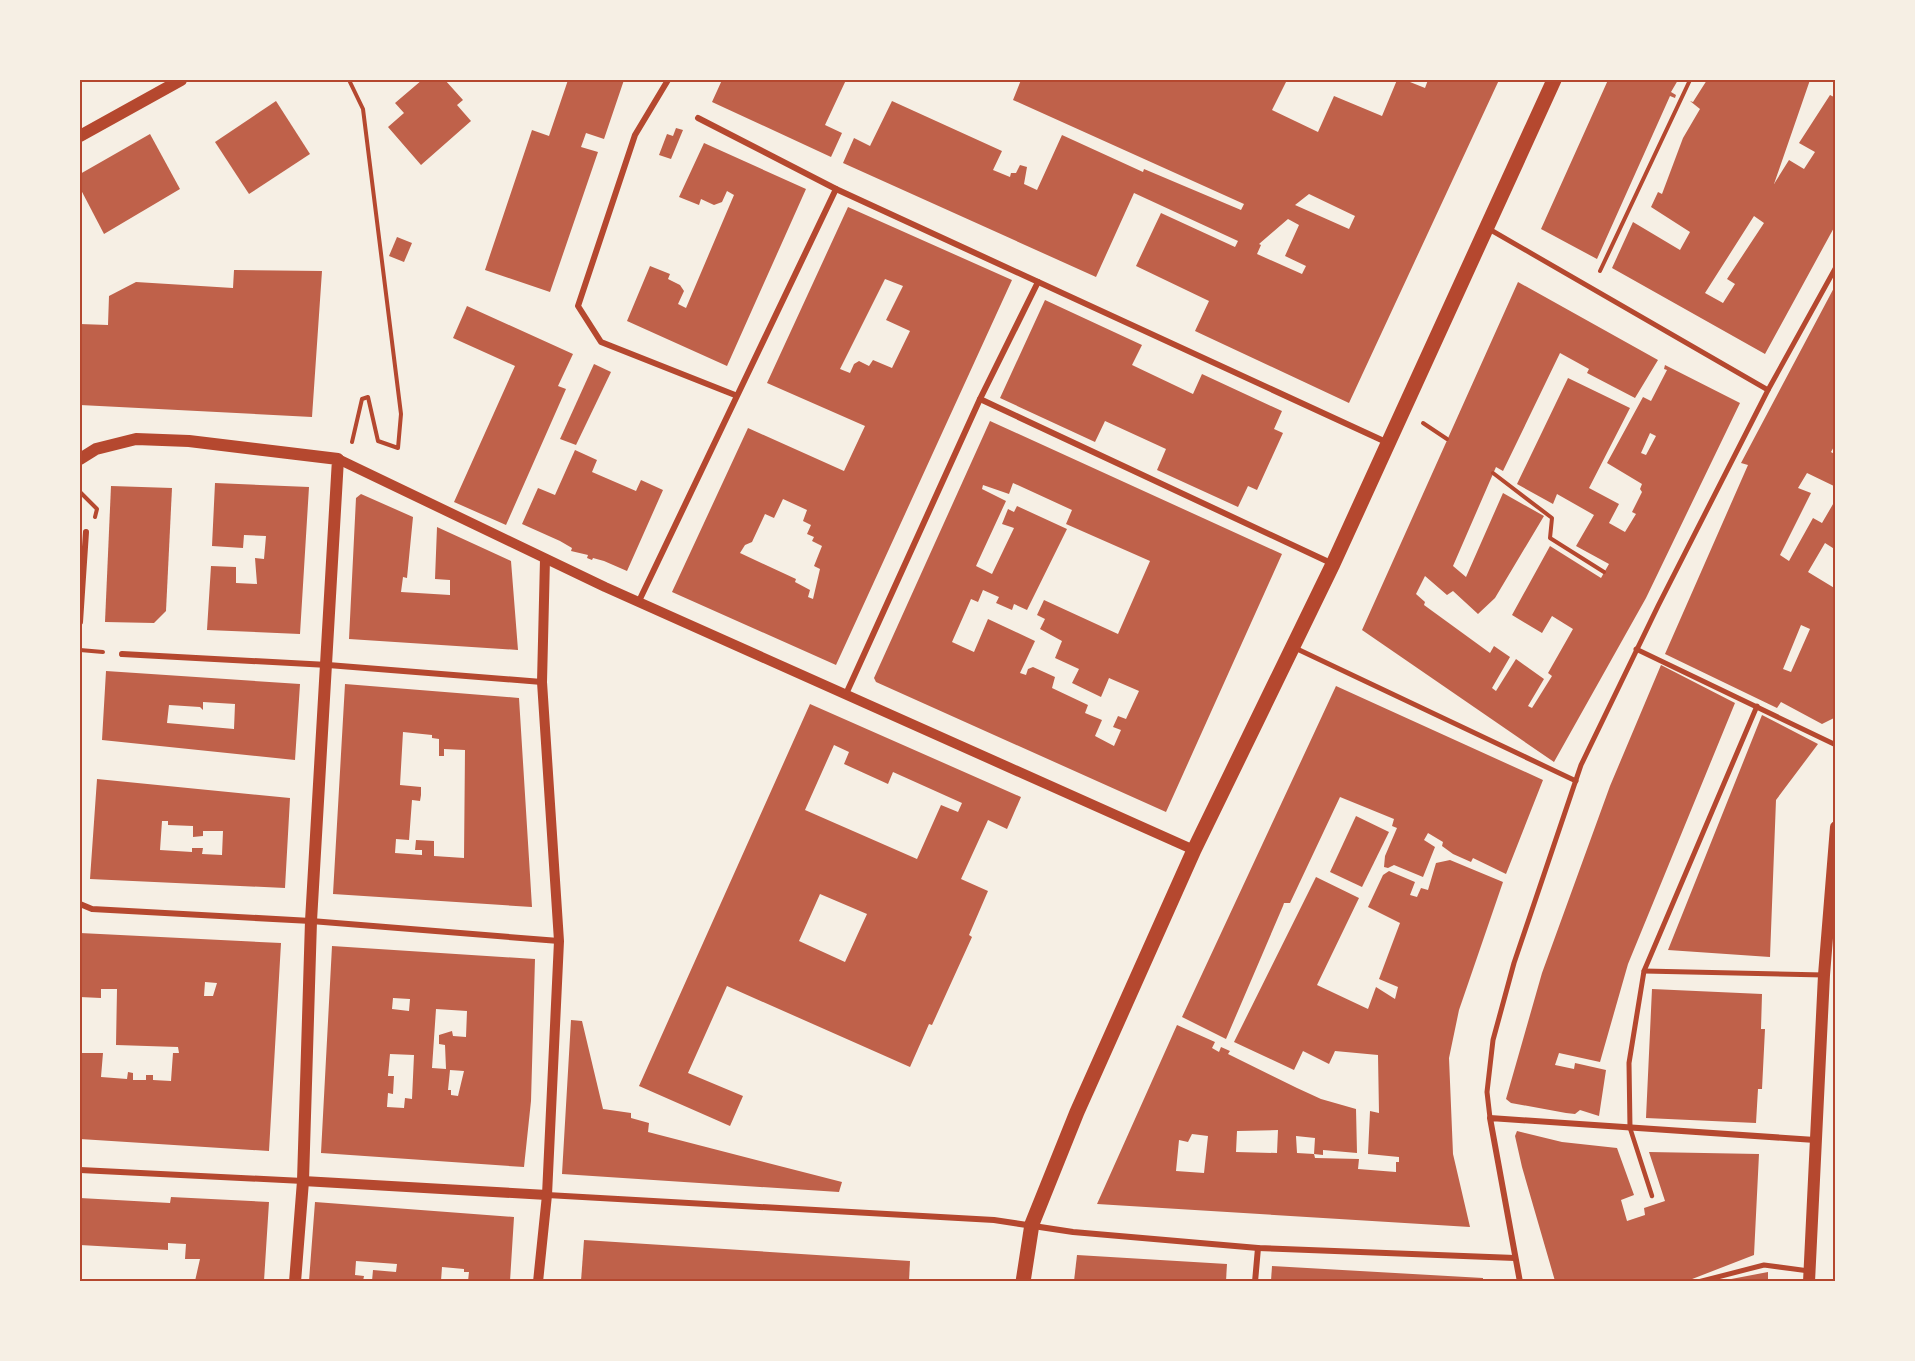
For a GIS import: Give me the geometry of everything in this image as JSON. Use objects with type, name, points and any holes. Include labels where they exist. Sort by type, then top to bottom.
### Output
[{"type":"main road","points":[[80,136],[181,80]]},
{"type":"main road","points":[[1023,1281],[1032,1224],[1077,1112],[1194,850],[1334,564],[1554,80]]},
{"type":"main road","points":[[80,459],[96,449],[136,439],[189,441],[338,459],[328,665],[311,921],[303,1181],[295,1281]]},
{"type":"main road","points":[[1809,1276],[1824,975],[1836,827]]},
{"type":"street","points":[[668,80],[635,135],[578,306],[601,342],[735,395]]},
{"type":"street","points":[[698,118],[836,189],[1388,443]]},
{"type":"street","points":[[639,601],[735,395],[836,189]]},
{"type":"street","points":[[1486,228],[1768,390]]},
{"type":"street","points":[[1521,1281],[1515,1258],[1487,1092],[1493,1040],[1514,963],[1576,781],[1636,649],[1768,390],[1836,267]]},
{"type":"street","points":[[846,694],[980,399],[1038,282]]},
{"type":"street","points":[[980,399],[1334,564]]},
{"type":"street","points":[[338,459],[545,559],[1194,850]]},
{"type":"street","points":[[80,622],[86,532]]},
{"type":"street","points":[[538,1281],[547,1195],[559,941],[542,682],[545,559]]},
{"type":"street","points":[[1292,647],[1576,781]]},
{"type":"street","points":[[1636,649],[1836,745]]},
{"type":"street","points":[[122,654],[328,665],[542,682]]},
{"type":"street","points":[[1630,1128],[1629,1063],[1644,971],[1757,706]]},
{"type":"street","points":[[80,904],[92,909],[311,921],[559,941]]},
{"type":"street","points":[[1644,971],[1824,975]]},
{"type":"street","points":[[1490,1118],[1816,1140]]},
{"type":"street","points":[[80,1170],[1032,1224],[1074,1232],[1258,1248],[1515,1258]]},
{"type":"street","points":[[1255,1281],[1258,1248]]},
{"type":"street","points":[[1698,1281],[1764,1265],[1809,1276]]},
{"type":"lane","points":[[1630,1128],[1652,1196]]},
{"type":"path","points":[[338,459],[354,440],[362,399],[368,397],[378,441],[398,448],[401,414],[363,109],[349,80]]},
{"type":"path","points":[[1592,288],[1690,80]]},
{"type":"path","points":[[1493,473],[1552,518],[1550,538],[1605,572]]},
{"type":"building","points":[[422,80],[445,80],[463,100],[457,105],[471,121],[421,165],[388,127],[404,113],[395,103]]},
{"type":"building","points":[[568,80],[624,80],[604,139],[586,133],[581,147],[598,152],[550,292],[485,270],[532,130],[549,136]]},
{"type":"building","points":[[722,80],[846,80],[825,125],[842,133],[831,157],[712,102]]},
{"type":"building","points":[[1021,80],[1287,80],[1272,110],[1318,132],[1334,96],[1382,116],[1397,80],[1405,80],[1425,88],[1428,80],[1499,80],[1349,403],[1195,331],[1209,301],[1136,266],[1161,213],[1235,247],[1238,241],[1134,193],[1096,277],[843,163],[854,138],[870,146],[892,101],[1002,151],[993,170],[1010,177],[1011,173],[1016,173],[1020,165],[1027,167],[1024,184],[1037,190],[1062,135],[1143,172],[1144,169],[1241,210],[1244,204],[1013,100]],"holes":[[[1309,194],[1355,216],[1349,229],[1295,205]],[[1288,219],[1299,225],[1285,256],[1306,266],[1302,274],[1257,254],[1261,245],[1259,244]]]},
{"type":"building","points":[[1608,80],[1678,80],[1671,92],[1676,95],[1675,98],[1670,96],[1597,259],[1541,229]]},
{"type":"building","points":[[1707,80],[1810,80],[1774,184],[1789,160],[1804,169],[1815,152],[1799,143],[1830,95],[1836,98],[1836,224],[1765,354],[1612,268],[1633,222],[1680,250],[1690,232],[1651,207],[1658,192],[1662,194],[1683,138],[1700,109],[1690,101],[1693,102]],"holes":[[[1754,216],[1764,223],[1727,279],[1735,284],[1723,303],[1705,293]]]},
{"type":"building","points":[[276,101],[310,154],[249,194],[215,142]]},
{"type":"building","points":[[676,128],[683,130],[671,159],[659,155],[667,134],[673,136]]},
{"type":"building","points":[[150,134],[180,189],[104,234],[80,188],[80,174]]},
{"type":"building","points":[[704,143],[806,189],[727,366],[627,321],[650,266],[670,274],[668,279],[680,285],[684,291],[678,304],[686,308],[734,195],[727,191],[722,202],[714,205],[701,199],[699,205],[679,197]]},
{"type":"building","points":[[848,207],[1012,280],[836,665],[672,592],[748,428],[844,471],[865,426],[767,383]],"holes":[[[885,279],[903,286],[886,320],[910,331],[892,368],[873,360],[869,366],[859,361],[854,364],[850,373],[840,369]],[[783,499],[807,510],[803,521],[811,525],[807,534],[814,537],[812,541],[822,546],[814,566],[820,569],[813,599],[808,597],[810,590],[795,582],[796,579],[740,553],[745,545],[752,542],[765,514],[774,518]]]},
{"type":"building","points":[[397,237],[412,243],[404,262],[389,256]]},
{"type":"building","points":[[234,270],[322,271],[312,417],[80,405],[80,324],[108,325],[109,296],[136,282],[233,288]]},
{"type":"building","points":[[1518,282],[1658,360],[1635,398],[1587,373],[1589,369],[1560,353],[1503,471],[1496,467],[1453,566],[1466,577],[1503,493],[1544,516],[1495,598],[1478,614],[1453,591],[1447,595],[1425,576],[1416,594],[1425,602],[1424,605],[1490,653],[1494,646],[1510,657],[1492,688],[1496,691],[1516,659],[1544,679],[1528,706],[1532,708],[1552,676],[1548,673],[1573,629],[1552,616],[1542,633],[1512,615],[1550,546],[1601,578],[1609,564],[1576,546],[1594,515],[1557,494],[1553,504],[1517,484],[1568,378],[1630,408],[1589,488],[1619,504],[1609,523],[1625,532],[1636,514],[1632,512],[1642,492],[1640,489],[1642,484],[1607,463],[1643,397],[1651,401],[1667,370],[1664,369],[1665,365],[1740,403],[1646,598],[1554,762],[1362,630]],"holes":[[[1650,433],[1656,436],[1646,455],[1641,453]]]},
{"type":"building","points":[[1836,284],[1836,443],[1831,452],[1836,455],[1836,487],[1807,473],[1798,488],[1811,493],[1780,555],[1789,561],[1813,518],[1822,523],[1836,499],[1836,550],[1825,543],[1808,572],[1836,589],[1836,717],[1822,724],[1781,702],[1777,708],[1665,654],[1748,465],[1741,463]],"holes":[[[1801,625],[1810,629],[1791,672],[1783,669]]]},
{"type":"building","points":[[1045,300],[1142,345],[1132,365],[1193,394],[1202,374],[1282,411],[1274,429],[1283,433],[1257,490],[1248,486],[1238,507],[1157,470],[1166,449],[1105,421],[1095,442],[1000,398]]},
{"type":"building","points":[[467,306],[573,354],[558,386],[566,389],[506,525],[454,502],[515,366],[453,338]]},
{"type":"building","points":[[594,364],[611,372],[576,445],[560,439]]},
{"type":"building","points":[[990,421],[1282,554],[1166,812],[876,682],[874,678]],"holes":[[[1013,483],[1072,510],[1066,524],[1150,561],[1118,634],[1044,600],[1037,615],[1045,619],[1040,629],[1062,641],[1055,658],[1079,669],[1072,683],[1101,697],[1109,678],[1139,691],[1126,719],[1118,716],[1113,727],[1121,730],[1114,746],[1095,736],[1102,720],[1085,713],[1088,705],[1052,688],[1055,677],[1033,667],[1028,669],[1026,675],[1020,673],[1035,641],[988,619],[974,652],[952,642],[971,599],[978,602],[983,590],[999,597],[996,603],[1012,610],[1014,604],[1027,610],[1067,529],[1017,506],[1014,512],[1008,509],[1002,524],[1014,528],[992,574],[976,566],[1006,501],[982,489],[983,485],[1009,494]]]},
{"type":"building","points":[[575,450],[597,460],[592,472],[636,491],[641,480],[663,490],[627,571],[604,561],[587,558],[588,555],[571,551],[572,548],[560,541],[522,524],[538,488],[555,495]]},
{"type":"building","points":[[215,483],[309,487],[300,634],[207,630],[211,566],[236,567],[236,583],[257,584],[255,558],[264,559],[266,536],[244,535],[243,548],[212,546]]},
{"type":"building","points":[[111,486],[172,488],[166,611],[154,623],[105,622]]},
{"type":"building","points":[[361,494],[413,517],[407,578],[403,577],[401,592],[450,595],[450,580],[435,579],[437,527],[511,561],[518,650],[349,639],[356,498]]},
{"type":"building","points":[[1661,665],[1735,703],[1628,964],[1600,1062],[1559,1053],[1555,1065],[1574,1069],[1575,1063],[1606,1070],[1599,1116],[1580,1110],[1575,1114],[1511,1103],[1506,1099],[1542,973],[1610,786]]},
{"type":"building","points":[[106,671],[300,684],[295,760],[102,740]],"holes":[[[203,702],[235,704],[234,729],[167,723],[169,705],[200,707],[203,710]]]},
{"type":"building","points":[[345,684],[519,698],[532,907],[333,894]],"holes":[[[403,732],[432,735],[432,738],[439,739],[439,756],[444,756],[444,749],[465,750],[464,858],[434,856],[434,841],[416,840],[415,850],[422,850],[422,855],[395,853],[396,839],[409,840],[412,800],[420,801],[421,795],[421,787],[400,785]]]},
{"type":"building","points":[[1336,686],[1543,780],[1506,874],[1473,858],[1471,862],[1453,854],[1442,846],[1443,842],[1428,833],[1424,840],[1435,847],[1423,877],[1394,865],[1384,867],[1385,856],[1397,828],[1392,826],[1394,819],[1340,797],[1290,903],[1284,903],[1226,1039],[1182,1017]]},
{"type":"building","points":[[810,704],[1021,797],[1007,829],[988,820],[961,879],[988,891],[969,935],[972,937],[910,1067],[727,986],[688,1073],[743,1096],[730,1126],[639,1086]],"holes":[[[834,745],[849,752],[844,764],[888,784],[893,772],[962,803],[958,812],[941,805],[917,859],[805,810]],[[820,894],[867,914],[845,962],[799,941]]]},
{"type":"building","points":[[1762,715],[1818,744],[1776,800],[1770,957],[1668,950]]},
{"type":"building","points":[[97,779],[290,798],[285,888],[90,879]],"holes":[[[162,821],[168,821],[168,825],[193,826],[193,837],[203,836],[203,831],[223,831],[222,855],[202,854],[203,848],[192,848],[192,852],[160,850]]]},
{"type":"building","points":[[1356,816],[1389,832],[1362,887],[1330,872]]},
{"type":"building","points":[[1450,860],[1503,882],[1459,1010],[1449,1058],[1453,1154],[1470,1227],[1097,1204],[1177,1025],[1215,1042],[1212,1048],[1219,1052],[1221,1047],[1230,1051],[1228,1054],[1297,1088],[1321,1099],[1356,1109],[1357,1153],[1323,1150],[1323,1155],[1314,1154],[1315,1158],[1359,1159],[1358,1169],[1396,1172],[1396,1162],[1399,1162],[1399,1157],[1368,1154],[1370,1111],[1379,1113],[1378,1055],[1335,1051],[1329,1064],[1303,1051],[1294,1070],[1234,1042],[1316,877],[1359,898],[1317,985],[1368,1009],[1376,987],[1395,999],[1398,987],[1379,979],[1400,923],[1368,907],[1383,875],[1389,871],[1415,882],[1410,895],[1417,897],[1421,888],[1428,890],[1436,863]],"holes":[[[1278,1130],[1277,1153],[1236,1152],[1237,1131]],[[1192,1134],[1208,1136],[1204,1173],[1176,1171],[1179,1140],[1188,1142]],[[1296,1136],[1315,1138],[1314,1154],[1297,1153]]]},
{"type":"building","points":[[80,933],[281,943],[269,1151],[80,1139],[80,1053],[103,1053],[101,1077],[127,1079],[128,1072],[133,1073],[133,1080],[146,1080],[146,1075],[153,1075],[153,1080],[171,1081],[173,1053],[179,1053],[178,1047],[116,1045],[117,989],[101,989],[101,998],[80,997]],"holes":[[[205,982],[217,983],[213,996],[204,996]]]},
{"type":"building","points":[[332,946],[535,959],[531,1101],[524,1167],[321,1153]],"holes":[[[393,998],[410,999],[409,1011],[392,1009]],[[436,1009],[467,1011],[466,1037],[453,1036],[452,1031],[439,1035],[439,1044],[445,1045],[446,1069],[432,1068]],[[390,1054],[414,1055],[412,1099],[405,1098],[404,1108],[387,1107],[388,1093],[393,1094],[394,1076],[388,1076]],[[450,1070],[464,1071],[458,1096],[451,1095],[451,1090],[448,1090]]]},
{"type":"building","points":[[1652,989],[1762,994],[1761,1029],[1765,1029],[1762,1089],[1758,1089],[1756,1123],[1646,1118]]},
{"type":"building","points":[[571,1020],[582,1021],[603,1109],[631,1113],[631,1118],[649,1123],[648,1132],[842,1182],[839,1192],[562,1174]]},
{"type":"building","points":[[1517,1131],[1562,1142],[1617,1148],[1634,1195],[1621,1200],[1627,1221],[1645,1215],[1644,1208],[1665,1201],[1649,1152],[1759,1154],[1754,1255],[1687,1281],[1555,1281],[1522,1167],[1515,1136]]},
{"type":"building","points":[[171,1197],[269,1202],[264,1281],[195,1281],[200,1259],[185,1259],[186,1244],[168,1243],[168,1250],[80,1245],[80,1198],[170,1203]]},
{"type":"building","points":[[315,1202],[514,1217],[510,1281],[468,1281],[469,1272],[464,1272],[464,1269],[442,1267],[441,1281],[372,1281],[373,1270],[396,1272],[397,1264],[356,1261],[355,1275],[364,1276],[363,1281],[309,1281]]},
{"type":"building","points":[[584,1240],[910,1261],[909,1281],[581,1281]]},
{"type":"building","points":[[1077,1255],[1227,1264],[1226,1281],[1074,1281]]},
{"type":"building","points":[[1272,1266],[1483,1278],[1483,1281],[1271,1281]]},
{"type":"building","points":[[1768,1272],[1768,1281],[1726,1280]]}]
